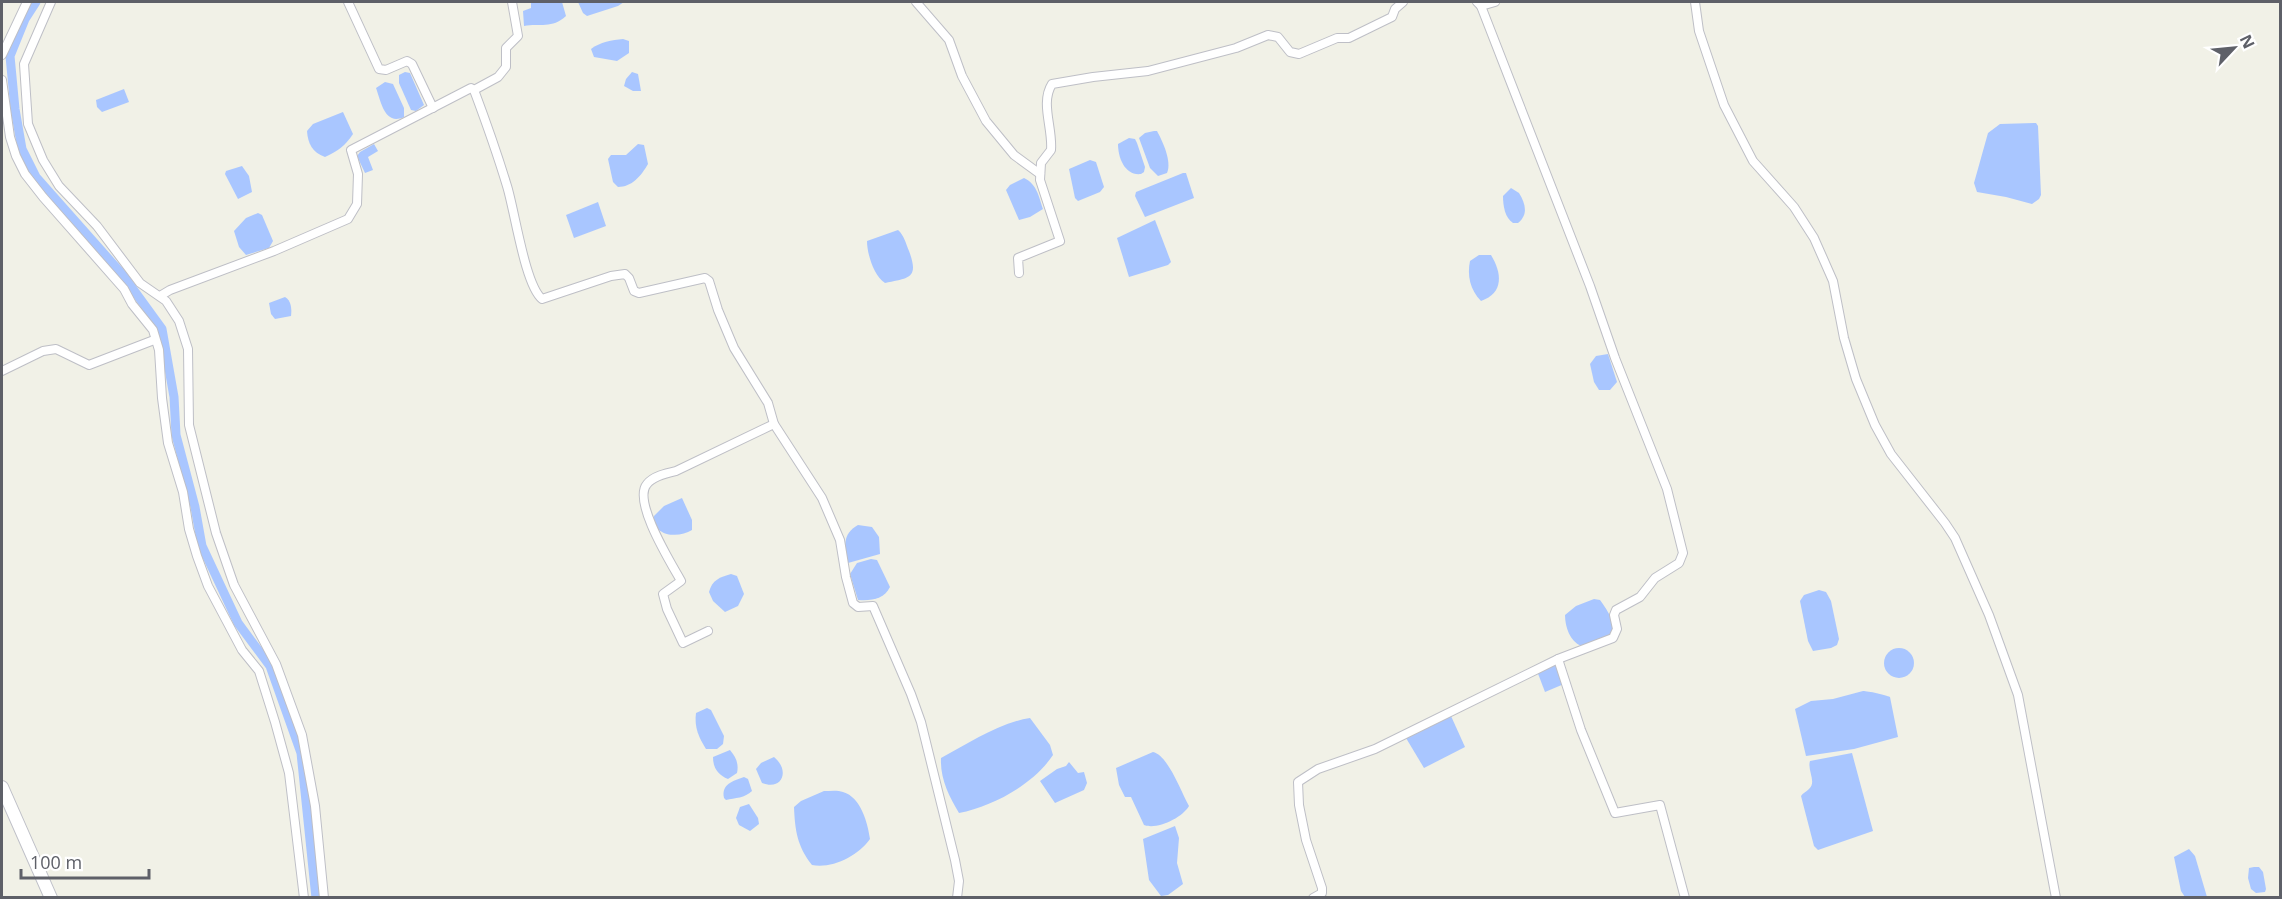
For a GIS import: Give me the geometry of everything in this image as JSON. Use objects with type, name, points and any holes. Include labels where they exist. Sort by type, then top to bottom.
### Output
[{"type":"main road","points":[[2,787],[51,897]]},
{"type":"street","points":[[2,54],[27,2]]},
{"type":"street","points":[[51,2],[24,63],[27,124],[43,160],[59,186],[97,226],[140,283],[166,301],[179,321],[188,349],[189,425],[216,532],[234,585],[276,664],[302,735],[315,806],[324,897]]},
{"type":"street","points":[[348,2],[379,69],[386,70],[407,61],[412,64],[434,108]]},
{"type":"street","points":[[160,296],[348,219],[357,204],[358,174],[351,150],[471,88],[474,90],[498,77],[507,67],[506,48],[519,36],[512,2]]},
{"type":"street","points":[[916,2],[949,40],[962,76],[986,121],[1014,155],[1040,174]]},
{"type":"street","points":[[1019,273],[1018,258],[1060,241],[1047,204],[1040,174],[1041,163],[1051,150],[1046,100],[1052,84],[1093,76],[1148,71],[1236,48],[1268,35],[1278,37],[1290,52],[1299,54],[1337,38],[1349,38],[1392,17],[1395,9],[1403,2]]},
{"type":"street","points":[[1312,897],[1322,893],[1322,888],[1306,840],[1299,805],[1298,782],[1318,769],[1375,749],[1558,659],[1613,638],[1617,628],[1614,615],[1616,610],[1640,597],[1654,578],[1679,563],[1683,554],[1667,489],[1479,4],[1495,2]]},
{"type":"street","points":[[1695,2],[1699,31],[1724,105],[1753,161],[1794,207],[1814,238],[1833,281],[1847,348],[1875,425],[1904,472],[1945,522],[1955,538],[1981,596],[2018,695],[2056,897]]},
{"type":"street","points":[[2,80],[10,137],[25,174],[124,289],[132,304],[153,330],[154,340],[159,350],[168,442],[183,492],[189,529],[197,556],[208,586],[242,650],[259,671],[287,763],[304,897]]},
{"type":"street","points":[[474,90],[502,168],[527,268],[537,295],[542,299],[610,276],[625,274],[634,291],[639,293],[705,278],[709,281],[734,348],[768,403],[774,424],[826,508],[840,540],[846,578],[853,603],[858,607],[873,606],[911,694],[921,722],[955,860],[959,881],[957,897]]},
{"type":"street","points":[[2,370],[43,351],[56,349],[88,365],[154,340]]},
{"type":"street","points":[[708,631],[683,643],[667,609],[663,594],[681,581],[647,515],[642,493],[647,483],[774,424]]},
{"type":"street","points":[[1558,659],[1581,730],[1615,813],[1660,805],[1685,897]]},
{"type":"water","points":[[562,2],[566,16],[556,23],[524,26],[523,11],[531,8],[531,3]]},
{"type":"water","points":[[578,2],[624,2],[587,16]]},
{"type":"water","points":[[623,39],[629,41],[629,53],[617,61],[594,57],[591,49],[606,42]]},
{"type":"water","points":[[405,72],[410,73],[424,105],[416,111],[411,110],[399,83],[399,75]]},
{"type":"water","points":[[632,72],[638,74],[641,91],[633,91],[624,86]]},
{"type":"water","points":[[385,82],[393,84],[404,108],[404,117],[392,118],[382,106],[376,88]]},
{"type":"water","points":[[124,89],[129,102],[102,112],[97,107],[96,100]]},
{"type":"water","points":[[343,112],[353,134],[347,142],[325,157],[317,153],[308,140],[307,131],[313,124]]},
{"type":"water","points":[[2036,123],[2041,195],[2039,199],[2032,204],[1977,192],[1974,183],[1988,133],[2000,124]]},
{"type":"water","points":[[1157,131],[1162,141],[1168,163],[1167,173],[1158,176],[1150,168],[1139,138],[1145,133]]},
{"type":"water","points":[[1129,138],[1135,139],[1145,167],[1141,174],[1135,174],[1127,169],[1119,155],[1118,144]]},
{"type":"water","points":[[374,144],[378,151],[368,157],[373,170],[365,173],[357,156]]},
{"type":"water","points":[[638,144],[644,145],[648,164],[636,180],[623,187],[618,187],[613,182],[608,159],[611,155],[626,155]]},
{"type":"water","points":[[1090,160],[1096,162],[1104,187],[1100,192],[1078,201],[1075,198],[1069,169]]},
{"type":"water","points":[[242,166],[249,176],[252,192],[238,199],[225,174],[226,171]]},
{"type":"water","points":[[1186,173],[1194,198],[1145,217],[1135,196],[1136,192]]},
{"type":"water","points":[[1024,178],[1035,187],[1043,209],[1030,217],[1019,220],[1006,190],[1010,185]]},
{"type":"water","points":[[1511,188],[1519,193],[1524,205],[1524,216],[1518,223],[1510,221],[1504,208],[1503,196]]},
{"type":"water","points":[[598,202],[606,226],[574,238],[566,215]]},
{"type":"water","points":[[258,213],[262,215],[273,241],[269,248],[246,255],[239,247],[234,231],[246,218]]},
{"type":"water","points":[[1155,220],[1171,262],[1168,265],[1129,277],[1117,238]]},
{"type":"water","points":[[898,230],[912,260],[912,272],[906,278],[885,283],[872,264],[867,241]]},
{"type":"water","points":[[1479,255],[1491,255],[1499,275],[1499,282],[1494,293],[1481,301],[1472,287],[1469,272],[1470,261]]},
{"type":"water","points":[[285,297],[291,305],[291,316],[275,319],[271,314],[269,303]]},
{"type":"water","points":[[1608,354],[1617,382],[1610,390],[1599,390],[1594,382],[1590,364],[1596,356]]},
{"type":"water","points":[[682,498],[692,520],[692,530],[673,535],[661,532],[654,523],[654,516],[664,506]]},
{"type":"water","points":[[858,525],[872,527],[879,537],[880,554],[848,563],[847,537],[849,532]]},
{"type":"water","points":[[871,559],[877,560],[890,587],[877,598],[858,600],[850,574],[857,563]]},
{"type":"water","points":[[731,574],[737,576],[744,594],[738,606],[725,612],[713,601],[709,592],[717,580]]},
{"type":"water","points":[[1819,590],[1826,592],[1831,601],[1839,639],[1837,645],[1831,648],[1813,651],[1808,641],[1800,601],[1804,595]]},
{"type":"water","points":[[1594,599],[1600,600],[1610,617],[1611,636],[1581,646],[1569,633],[1565,615],[1576,606]]},
{"type":"water","points":[[1899,648],[1910,652],[1914,663],[1910,674],[1899,678],[1888,674],[1884,663],[1888,652]]},
{"type":"water","points":[[1555,663],[1564,684],[1545,692],[1537,671]]},
{"type":"water","points":[[1863,691],[1890,697],[1898,737],[1854,749],[1806,756],[1795,709],[1811,701],[1833,699]]},
{"type":"water","points":[[707,708],[711,710],[724,736],[723,744],[717,749],[706,749],[696,728],[696,713]]},
{"type":"water","points":[[1451,716],[1465,747],[1424,768],[1406,738]]},
{"type":"water","points":[[1030,718],[1050,745],[1053,755],[1045,766],[1011,793],[972,810],[959,813],[944,780],[941,758],[995,729]]},
{"type":"water","points":[[730,750],[737,761],[738,770],[728,779],[717,771],[713,757]]},
{"type":"water","points":[[1153,752],[1159,755],[1169,767],[1189,806],[1181,815],[1169,822],[1149,826],[1144,825],[1131,797],[1125,797],[1119,785],[1116,768]]},
{"type":"water","points":[[1852,753],[1873,831],[1818,850],[1814,846],[1801,796],[1812,783],[1810,761]]},
{"type":"water","points":[[774,757],[782,768],[782,778],[775,784],[762,783],[756,769],[761,763]]},
{"type":"water","points":[[1069,762],[1078,773],[1084,772],[1087,783],[1084,790],[1055,803],[1040,781]]},
{"type":"water","points":[[744,777],[748,779],[752,791],[726,800],[724,789],[726,786]]},
{"type":"water","points":[[824,791],[841,791],[855,799],[865,819],[870,839],[852,856],[836,863],[820,866],[812,865],[803,851],[795,823],[794,807],[801,801]]},
{"type":"water","points":[[749,804],[759,824],[750,831],[739,825],[736,818],[740,807]]},
{"type":"water","points":[[1175,826],[1179,838],[1177,863],[1183,884],[1168,895],[1161,896],[1149,880],[1143,839]]},
{"type":"water","points":[[2189,849],[2195,856],[2207,897],[2185,897],[2181,891],[2174,857]]},
{"type":"water","points":[[2259,867],[2263,872],[2265,892],[2256,893],[2251,889],[2248,878],[2249,868]]},
{"type":"waterway","points":[[36,2],[25,19],[10,56],[15,109],[22,149],[36,177],[122,274],[162,329],[174,397],[176,435],[195,507],[202,546],[238,623],[270,666],[301,753],[316,898]]}]
